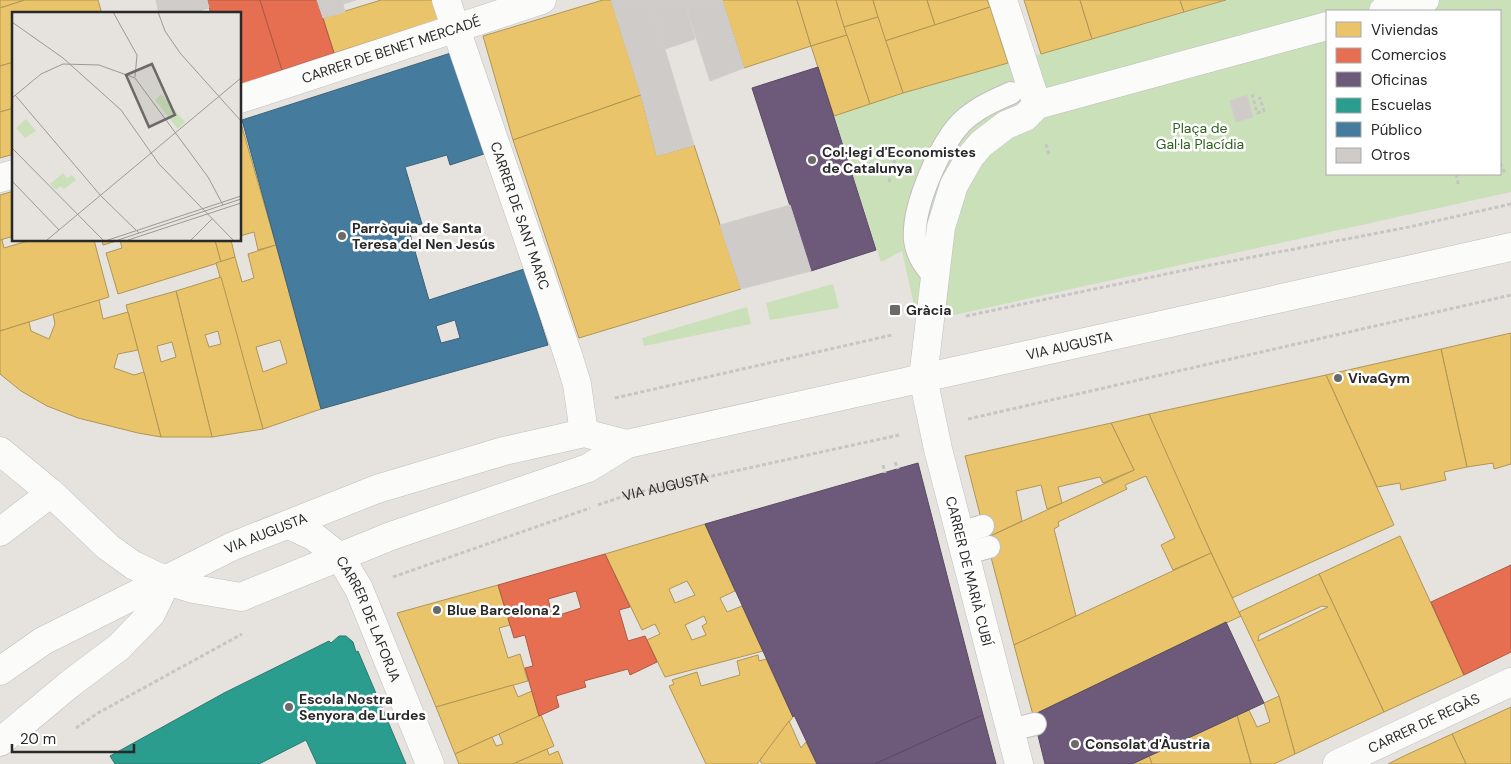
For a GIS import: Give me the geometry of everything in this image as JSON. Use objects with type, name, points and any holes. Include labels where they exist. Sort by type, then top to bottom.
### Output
[{"type":"street","name":"CARRER DE SANT MARC","points":[[446,0],[454,28],[568,355],[577,384],[584,432]]},
{"type":"street","name":"CARRER DE BENET MERCADÉ","points":[[241,99],[542,0]]},
{"type":"street","points":[[1004,0],[1037,105]]},
{"type":"street","points":[[1386,10],[1421,0]]},
{"type":"street","points":[[923,378],[934,276],[947,203],[970,157],[993,133],[1026,117],[1037,105],[1326,26]]},
{"type":"street","name":"VIA AUGUSTA","points":[[167,581],[194,589],[241,597],[391,536],[588,468],[627,444],[1511,247]]},
{"type":"street","name":"CARRER DE MARIÀ CUBÍ","points":[[923,378],[974,540],[1023,727],[1019,764]]},
{"type":"street","name":"VIA AUGUSTA","points":[[0,672],[43,641],[96,613],[167,581],[233,546],[377,489],[504,451],[584,432],[627,444]]},
{"type":"street","points":[[0,451],[51,493],[108,547],[133,565],[167,581],[151,614],[119,647],[71,683],[0,742]]},
{"type":"street","points":[[0,532],[51,493]]},
{"type":"street","name":"CARRER DE LAFORJA","points":[[289,525],[313,536],[340,557],[359,589],[430,764]]},
{"type":"street","name":"CARRER DE REGÀS","points":[[1337,764],[1511,682]]},
{"type":"lane","points":[[934,276],[918,253],[915,238],[917,218],[933,165],[953,131],[965,119],[990,102],[1012,93]]},
{"type":"path","points":[[1252,94],[1257,113],[1264,111],[1260,98],[1258,99]]},
{"type":"path","points":[[1501,165],[1506,173]]},
{"type":"path","points":[[1456,175],[1458,184]]},
{"type":"path","points":[[966,420],[1511,295]]},
{"type":"path","name":"VIA AUGUSTA","points":[[359,589],[630,494],[901,435]]},
{"type":"path","points":[[895,462],[898,470]]},
{"type":"path","points":[[883,465],[885,473]]},
{"type":"path","points":[[74,730],[98,713],[250,630]]},
{"type":"green space","name":"Plaça de Gal·la Placídia","points":[[1228,0],[1511,0],[1511,192],[918,323],[902,251],[881,262],[834,116],[903,93]]},
{"type":"green space","points":[[833,284],[839,308],[770,320],[766,303]]},
{"type":"green space","points":[[747,307],[751,324],[644,346],[642,338]]},
{"type":"building: Viviendas","points":[[0,0],[25,0],[0,8]]},
{"type":"building: Viviendas","points":[[25,0],[98,0],[101,12],[12,12],[12,63],[0,66],[0,8]]},
{"type":"building: Viviendas","points":[[381,0],[442,0],[447,17],[334,53],[323,18]]},
{"type":"building: Viviendas","points":[[603,0],[611,0],[641,95],[513,140],[483,36]]},
{"type":"building: Viviendas","points":[[722,0],[797,0],[811,46],[744,68]]},
{"type":"building: Viviendas","points":[[797,0],[836,0],[847,35],[811,46]]},
{"type":"building: Viviendas","points":[[836,0],[873,0],[878,17],[844,27]]},
{"type":"building: Viviendas","points":[[873,0],[927,0],[935,25],[885,41]]},
{"type":"building: Viviendas","points":[[927,0],[987,0],[990,7],[935,25]]},
{"type":"building: Viviendas","points":[[1024,0],[1080,0],[1092,39],[1041,54]]},
{"type":"building: Viviendas","points":[[1080,0],[1180,0],[1184,12],[1092,39]]},
{"type":"building: Viviendas","points":[[1180,0],[1226,0],[1184,12]]},
{"type":"building: Viviendas","points":[[990,7],[1008,63],[903,93],[885,41]]},
{"type":"building: Viviendas","points":[[878,17],[903,93],[870,104],[844,27]]},
{"type":"building: Viviendas","points":[[847,35],[870,104],[834,116],[811,46]]},
{"type":"building: Viviendas","points":[[12,63],[12,109],[0,112],[0,66]]},
{"type":"building: Viviendas","points":[[641,95],[657,156],[694,145],[741,289],[579,338],[513,140]]},
{"type":"building: Viviendas","points":[[12,109],[12,155],[0,158],[0,112]]},
{"type":"building: Viviendas","points":[[241,123],[276,245],[258,250],[254,232],[241,236]]},
{"type":"building: Viviendas","points":[[12,192],[12,237],[0,240],[0,195]]},
{"type":"building: Viviendas","points":[[0,240],[2,240],[4,248],[28,241],[94,241],[109,297],[0,331]]},
{"type":"building: Viviendas","points":[[102,241],[117,241],[103,245]]},
{"type":"building: Viviendas","points":[[120,241],[215,241],[221,262],[118,294],[106,253],[122,248]]},
{"type":"building: Viviendas","points":[[215,241],[231,241],[235,257],[221,262]]},
{"type":"building: Viviendas","points":[[276,245],[321,409],[263,429],[216,263],[235,257],[242,282],[254,278],[248,254]],"holes":[[[280,340],[287,363],[263,372],[256,347]]]},
{"type":"building: Viviendas","points":[[221,277],[263,429],[212,437],[176,291]],"holes":[[[218,331],[221,344],[209,347],[205,335]]]},
{"type":"building: Viviendas","points":[[176,291],[212,437],[161,437],[126,305]],"holes":[[[172,342],[176,357],[161,362],[157,346]]]},
{"type":"building: Viviendas","points":[[99,300],[103,319],[128,312],[138,350],[118,354],[114,368],[134,375],[144,372],[161,437],[78,418],[47,406],[21,391],[0,374],[0,331],[29,322],[31,331],[49,339],[55,324],[53,314]]},
{"type":"building: Viviendas","points":[[1511,333],[1511,464],[1494,469],[1493,463],[1467,467],[1441,349]]},
{"type":"building: Viviendas","points":[[1441,349],[1467,467],[1444,472],[1446,480],[1401,490],[1400,483],[1377,487],[1326,375]]},
{"type":"building: Viviendas","points":[[1326,375],[1394,525],[1232,598],[1149,414]]},
{"type":"building: Viviendas","points":[[1149,414],[1211,553],[1173,570],[1161,545],[1175,538],[1146,476],[1125,485],[1127,489],[1058,522],[1059,526],[1054,529],[1076,616],[1014,645],[986,538],[1134,470],[1111,423]]},
{"type":"building: Viviendas","points":[[1111,423],[1134,470],[1103,483],[1100,477],[1058,487],[1062,503],[1047,509],[1041,485],[1016,491],[1022,521],[986,538],[965,456]]},
{"type":"building: Viviendas","points":[[705,524],[735,591],[720,598],[727,612],[742,606],[763,651],[665,677],[647,640],[660,634],[655,624],[642,630],[605,554]],"holes":[[[687,581],[695,595],[675,603],[669,589]],[[704,616],[707,623],[702,626],[706,635],[692,640],[685,625]]]},
{"type":"building: Viviendas","points":[[1400,536],[1464,675],[1384,712],[1319,574]]},
{"type":"building: Viviendas","points":[[1211,553],[1241,616],[1033,715],[1014,645]]},
{"type":"building: Viviendas","points":[[1319,574],[1384,712],[1295,754],[1279,696],[1239,612]],"holes":[[[1322,606],[1328,607],[1258,641],[1259,635]]]},
{"type":"building: Viviendas","points":[[498,585],[510,625],[499,628],[508,658],[520,654],[528,681],[436,707],[397,613]]},
{"type":"building: Viviendas","points":[[758,655],[759,661],[766,659],[793,717],[757,764],[706,764],[669,686],[674,684],[672,680],[697,672],[701,686],[740,675],[737,661]]},
{"type":"building: Viviendas","points":[[513,685],[518,697],[532,691],[539,716],[455,754],[436,707]]},
{"type":"building: Viviendas","points":[[1279,696],[1295,754],[1274,764],[1251,764],[1237,715],[1249,710],[1257,727],[1270,722],[1264,703]]},
{"type":"building: Viviendas","points":[[1511,707],[1511,764],[1466,764],[1452,734]]},
{"type":"building: Viviendas","points":[[541,715],[554,746],[513,764],[459,764],[455,754],[492,737],[496,746],[503,744],[499,734]]},
{"type":"building: Viviendas","points":[[1237,715],[1251,764],[1152,764],[1149,756]]},
{"type":"building: Viviendas","points":[[789,721],[801,748],[806,742],[817,764],[762,764],[760,760]]},
{"type":"building: Viviendas","points":[[1452,734],[1466,764],[1388,764],[1406,755]]},
{"type":"building: Viviendas","points":[[547,749],[549,755],[558,751],[563,764],[513,764]]},
{"type":"building: Viviendas","points":[[1149,756],[1152,764],[1132,764],[1141,760]]},
{"type":"building: Comercios","points":[[207,0],[260,0],[282,70],[241,85],[241,12],[210,12]]},
{"type":"building: Comercios","points":[[260,0],[317,0],[334,53],[282,70]]},
{"type":"building: Comercios","points":[[605,554],[630,607],[619,610],[628,641],[645,636],[657,662],[630,675],[628,669],[584,681],[586,687],[556,696],[559,707],[539,716],[525,668],[533,666],[525,635],[514,638],[498,585]],"holes":[[[576,591],[581,608],[553,617],[548,599]]]},
{"type":"building: Comercios","points":[[1511,565],[1511,652],[1464,675],[1431,602]]},
{"type":"building: Oficinas","name":"Col·legi d'Economistes de Catalunya","points":[[818,67],[876,250],[811,271],[752,88]]},
{"type":"building: Oficinas","points":[[918,463],[983,715],[875,764],[817,764],[794,715],[793,717],[705,524]]},
{"type":"building: Oficinas","points":[[1226,622],[1264,703],[1132,764],[1045,764],[1033,715]]},
{"type":"building: Oficinas","points":[[983,715],[996,764],[875,764],[969,721]]},
{"type":"building: Escuelas","name":"Escola Nostra Senyora de Lurdes","points":[[339,636],[346,636],[353,642],[356,652],[358,651],[406,764],[317,764],[306,740],[259,764],[115,764],[110,756],[224,693],[329,641],[331,643]]},
{"type":"building: Público","name":"Parròquia de Santa Teresa del Nen Jesús","points":[[457,51],[487,153],[450,165],[447,155],[405,167],[422,224],[408,227],[429,300],[524,269],[548,345],[321,409],[242,120]],"holes":[[[455,320],[460,338],[441,343],[436,326]]]},
{"type":"building: Otros","points":[[156,0],[207,0],[209,8],[202,10],[202,12],[159,12]]},
{"type":"building: Otros","points":[[317,0],[356,0],[343,4],[345,12],[323,18]]},
{"type":"building: Otros","points":[[611,0],[650,0],[694,145],[657,156],[641,95]]},
{"type":"building: Otros","points":[[650,0],[684,0],[695,39],[665,49]]},
{"type":"building: Otros","points":[[684,0],[722,0],[744,68],[710,81]]},
{"type":"building: Otros","points":[[1247,95],[1253,117],[1236,122],[1230,101]]},
{"type":"building: Otros","points":[[790,205],[811,271],[741,289],[720,225]]},
{"type":"place","name":"Col·legi d'Economistes de Catalunya","points":[[812,160]]},
{"type":"place","name":"Parròquia de Santa Teresa del Nen Jesús","points":[[342,236]]},
{"type":"place","name":"Gràcia","points":[[895,310]]},
{"type":"place","name":"VivaGym","points":[[1338,378]]},
{"type":"place","name":"Blue Barcelona 2","points":[[437,610]]},
{"type":"place","name":"Escola Nostra Senyora de Lurdes","points":[[289,707]]},
{"type":"place","name":"Consolat d'Àustria","points":[[1075,744]]}]
